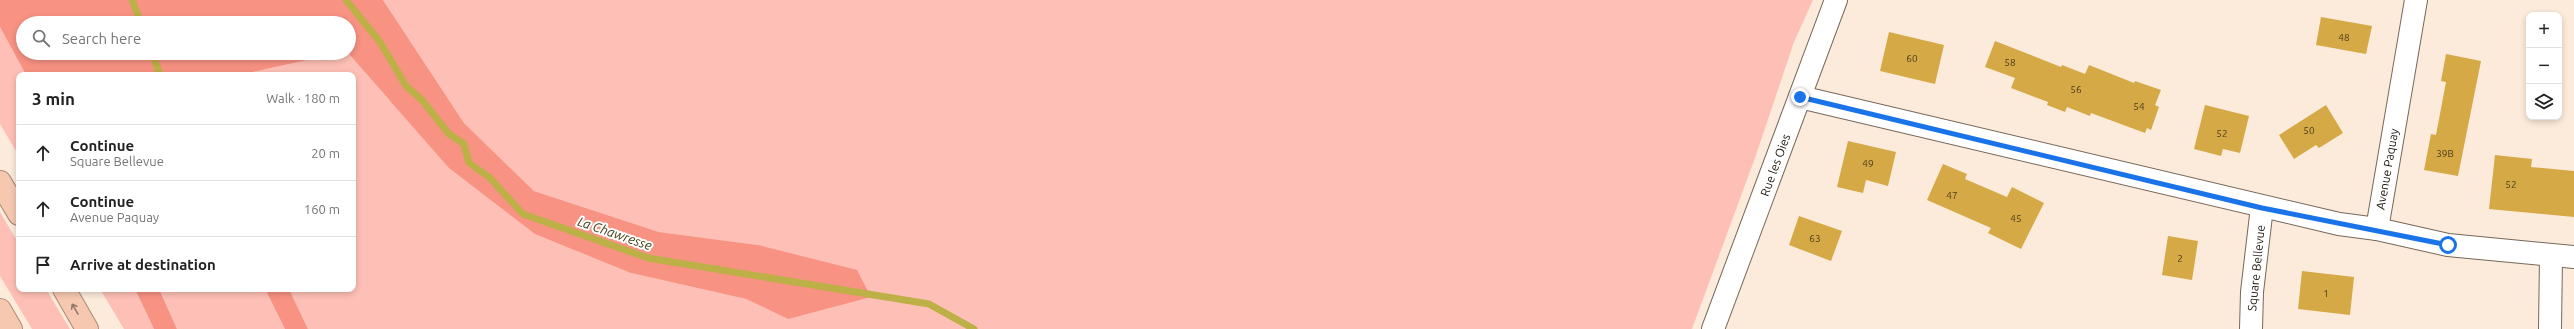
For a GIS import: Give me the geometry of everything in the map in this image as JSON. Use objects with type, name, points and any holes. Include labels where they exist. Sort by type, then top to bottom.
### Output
[{"type":"highway","points":[[0,182],[16,209]]},
{"type":"highway","points":[[66,292],[87,329]]},
{"type":"highway","points":[[0,310],[11,329]]},
{"type":"street","name":"Rue les Oies","points":[[1713,329],[1836,0]]},
{"type":"street","name":"Avenue Paquay","points":[[2377,229],[2416,0]]},
{"type":"street","points":[[1800,97],[2262,208],[2339,224],[2377,229],[2448,245],[2574,257]]},
{"type":"street","name":"Square Bellevue","points":[[2251,329],[2252,292],[2262,208]]},
{"type":"street","points":[[2550,329],[2551,256]]},
{"type":"shaded area","points":[[0,0],[383,0],[464,123],[534,191],[659,232],[758,245],[857,270],[871,297],[788,319],[746,299],[631,273],[535,234],[449,168],[354,60],[356,60],[356,16],[16,16],[16,57],[0,27]]},
{"type":"shaded area","points":[[383,0],[1813,0],[1794,42],[1755,158],[1692,329],[308,329],[290,292],[356,292],[356,72],[253,72],[307,60],[354,60],[389,100],[631,273],[746,299],[788,319],[758,245],[659,232],[534,191],[464,123]]},
{"type":"shaded area","points":[[0,27],[16,57],[16,60],[18,60],[24,72],[16,72],[16,151],[0,124]]},
{"type":"shaded area","points":[[18,60],[307,60],[253,72],[24,72]]},
{"type":"shaded area","points":[[0,212],[16,239],[16,292],[48,292],[70,329],[32,329],[0,276]]},
{"type":"shaded area","points":[[102,292],[136,292],[154,329],[124,329]]},
{"type":"shaded area","points":[[136,292],[160,292],[177,329],[154,329]]},
{"type":"shaded area","points":[[160,292],[266,292],[285,329],[177,329]]},
{"type":"shaded area","points":[[266,292],[290,292],[308,329],[285,329]]},
{"type":"building","points":[[2321,17],[2372,26],[2366,54],[2316,45]]},
{"type":"building","points":[[1889,32],[1944,45],[1935,84],[1880,71]]},
{"type":"building","points":[[1995,41],[2061,67],[2062,65],[2085,74],[2089,65],[2134,83],[2135,81],[2161,90],[2155,105],[2159,107],[2151,130],[2147,128],[2145,133],[2091,113],[2090,116],[2067,107],[2065,112],[2047,105],[2048,102],[2011,88],[2015,78],[1985,67]]},
{"type":"building","points":[[2446,54],[2481,61],[2458,176],[2424,170],[2431,134],[2436,135],[2446,82],[2441,81]]},
{"type":"building","points":[[2205,105],[2249,116],[2240,153],[2223,149],[2221,156],[2194,149]]},
{"type":"building","points":[[2326,105],[2343,133],[2319,148],[2316,145],[2294,159],[2279,135]]},
{"type":"building","points":[[1848,141],[1896,152],[1888,186],[1866,180],[1863,193],[1837,187]]},
{"type":"building","points":[[2495,155],[2532,159],[2531,167],[2574,171],[2574,217],[2489,209]]},
{"type":"building","points":[[1943,164],[1967,174],[1965,179],[2007,197],[2012,187],[2044,203],[2021,249],[1988,233],[1991,228],[1927,200]]},
{"type":"building","points":[[1799,216],[1842,231],[1831,261],[1789,245]]},
{"type":"building","points":[[2168,236],[2198,241],[2192,280],[2162,275]]},
{"type":"building","points":[[2302,271],[2354,277],[2350,315],[2298,309]]},
{"type":"waterway","name":"La Chawresse","points":[[132,0],[138,16]]},
{"type":"waterway","name":"La Chawresse","points":[[346,0],[380,42],[406,86],[422,100],[449,134],[464,144],[469,163],[489,177],[523,214],[648,258],[929,304],[974,329]]},
{"type":"waterway","name":"La Chawresse","points":[[155,60],[159,72]]},
{"type":"route","points":[[1800,97],[2262,208],[2339,224],[2377,229],[2448,245]]}]
